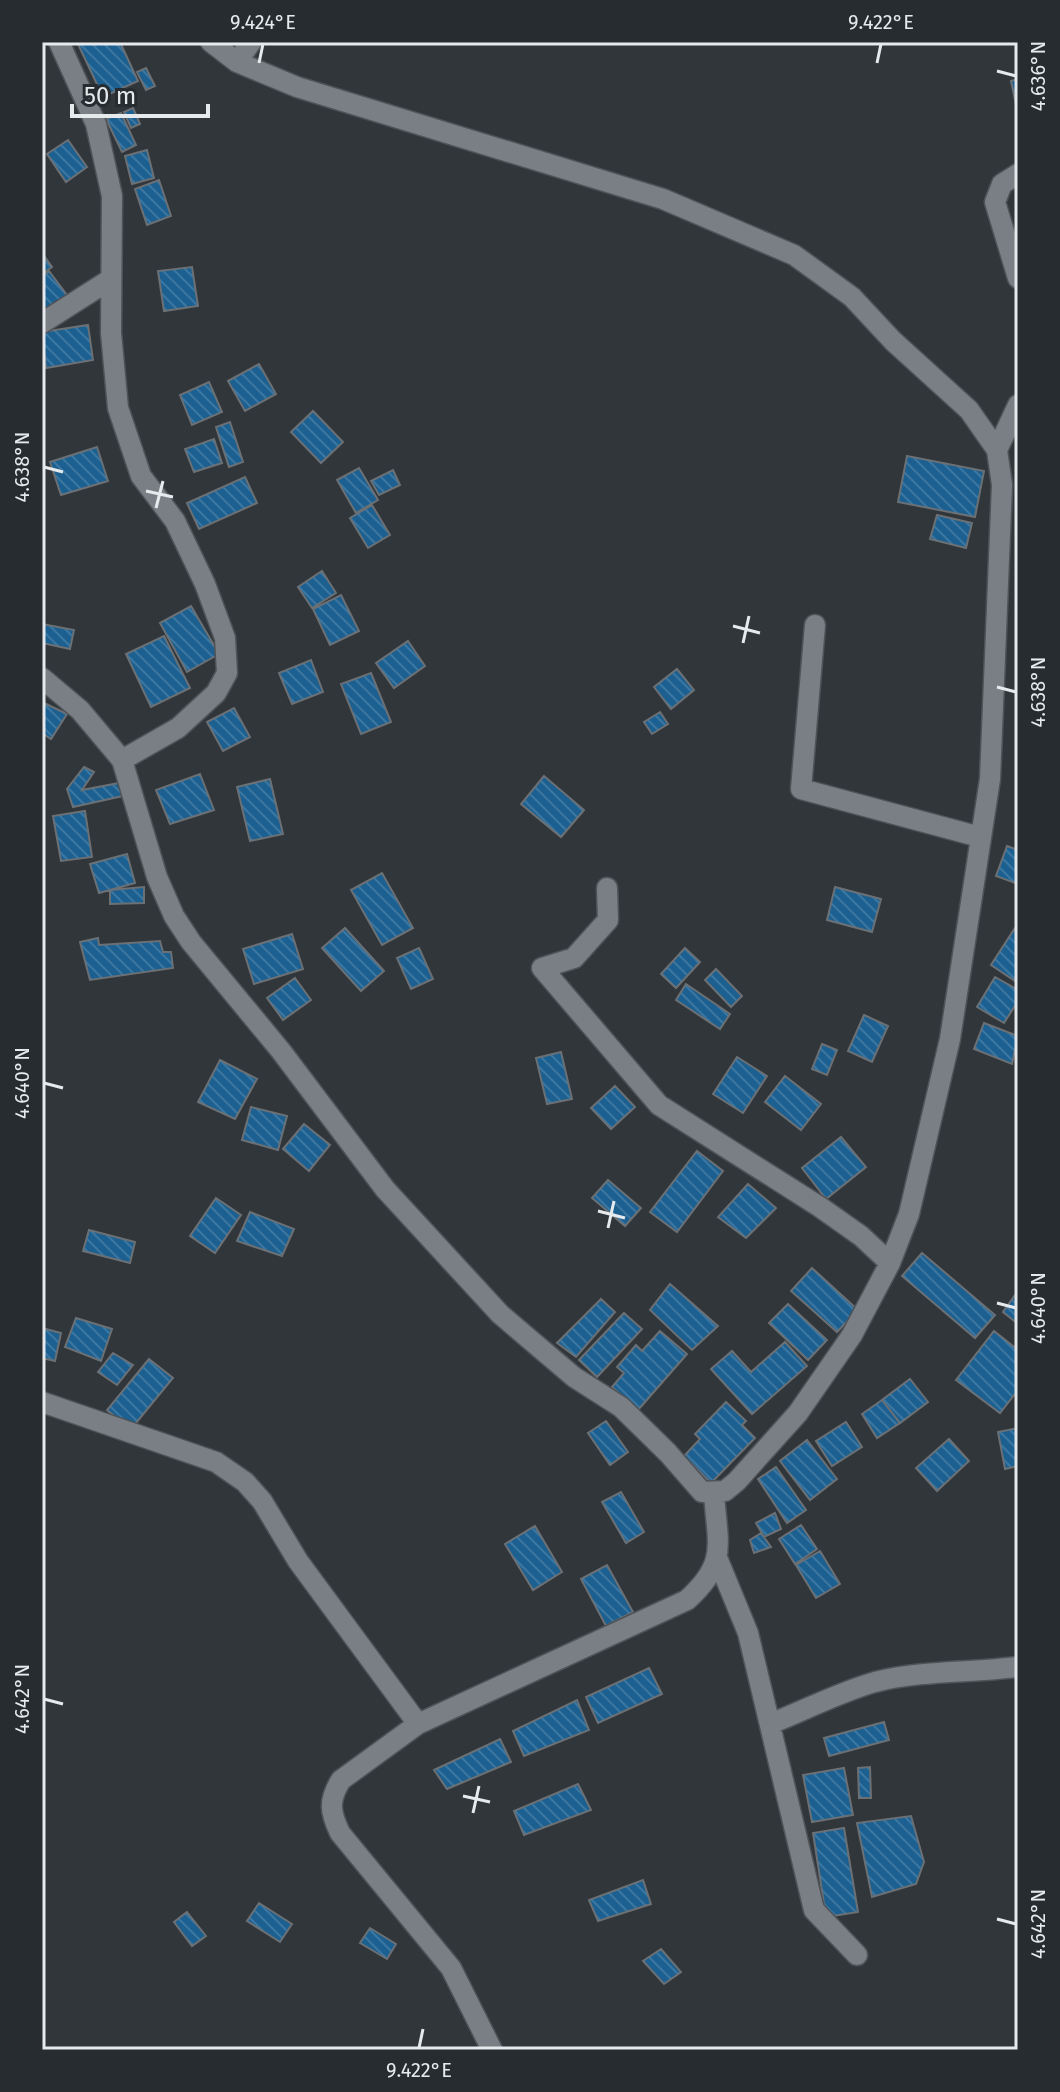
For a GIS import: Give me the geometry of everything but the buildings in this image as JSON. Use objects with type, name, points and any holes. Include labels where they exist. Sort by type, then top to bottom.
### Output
[{"type":"street","points":[[59,42],[96,124],[112,196],[111,333],[118,408],[141,476],[175,521],[205,584],[225,638],[227,673],[216,693],[178,728],[122,760]]},
{"type":"street","points":[[42,678],[80,710],[122,760],[157,877],[174,916],[385,1189],[500,1314],[574,1377],[617,1403],[650,1433],[702,1492],[725,1491],[737,1481],[798,1413],[852,1335],[890,1263],[909,1214],[950,1039],[990,779],[1002,485],[997,450],[969,410],[893,341],[852,297],[794,255],[663,199],[297,87],[237,62],[211,42]]},
{"type":"street","points":[[237,62],[251,42]]},
{"type":"street","points":[[1018,174],[1002,184],[995,202],[1018,278]]},
{"type":"street","points":[[42,323],[111,279]]},
{"type":"street","points":[[997,450],[1018,405]]},
{"type":"street","points":[[815,625],[801,789],[980,837]]},
{"type":"street","points":[[607,888],[608,920],[574,958],[542,968],[659,1105],[820,1207],[861,1236],[890,1263]]},
{"type":"street","points":[[42,1402],[216,1462],[245,1482],[262,1501],[298,1561],[418,1724]]},
{"type":"street","points":[[714,1493],[718,1560],[748,1633],[814,1910],[857,1955]]},
{"type":"street","points":[[492,2050],[451,1968],[356,1855],[329,1811],[333,1793],[341,1780],[418,1724],[687,1600],[710,1577],[718,1560]]},
{"type":"street","points":[[770,1724],[874,1683],[941,1672],[964,1674],[1018,1667]]}]
